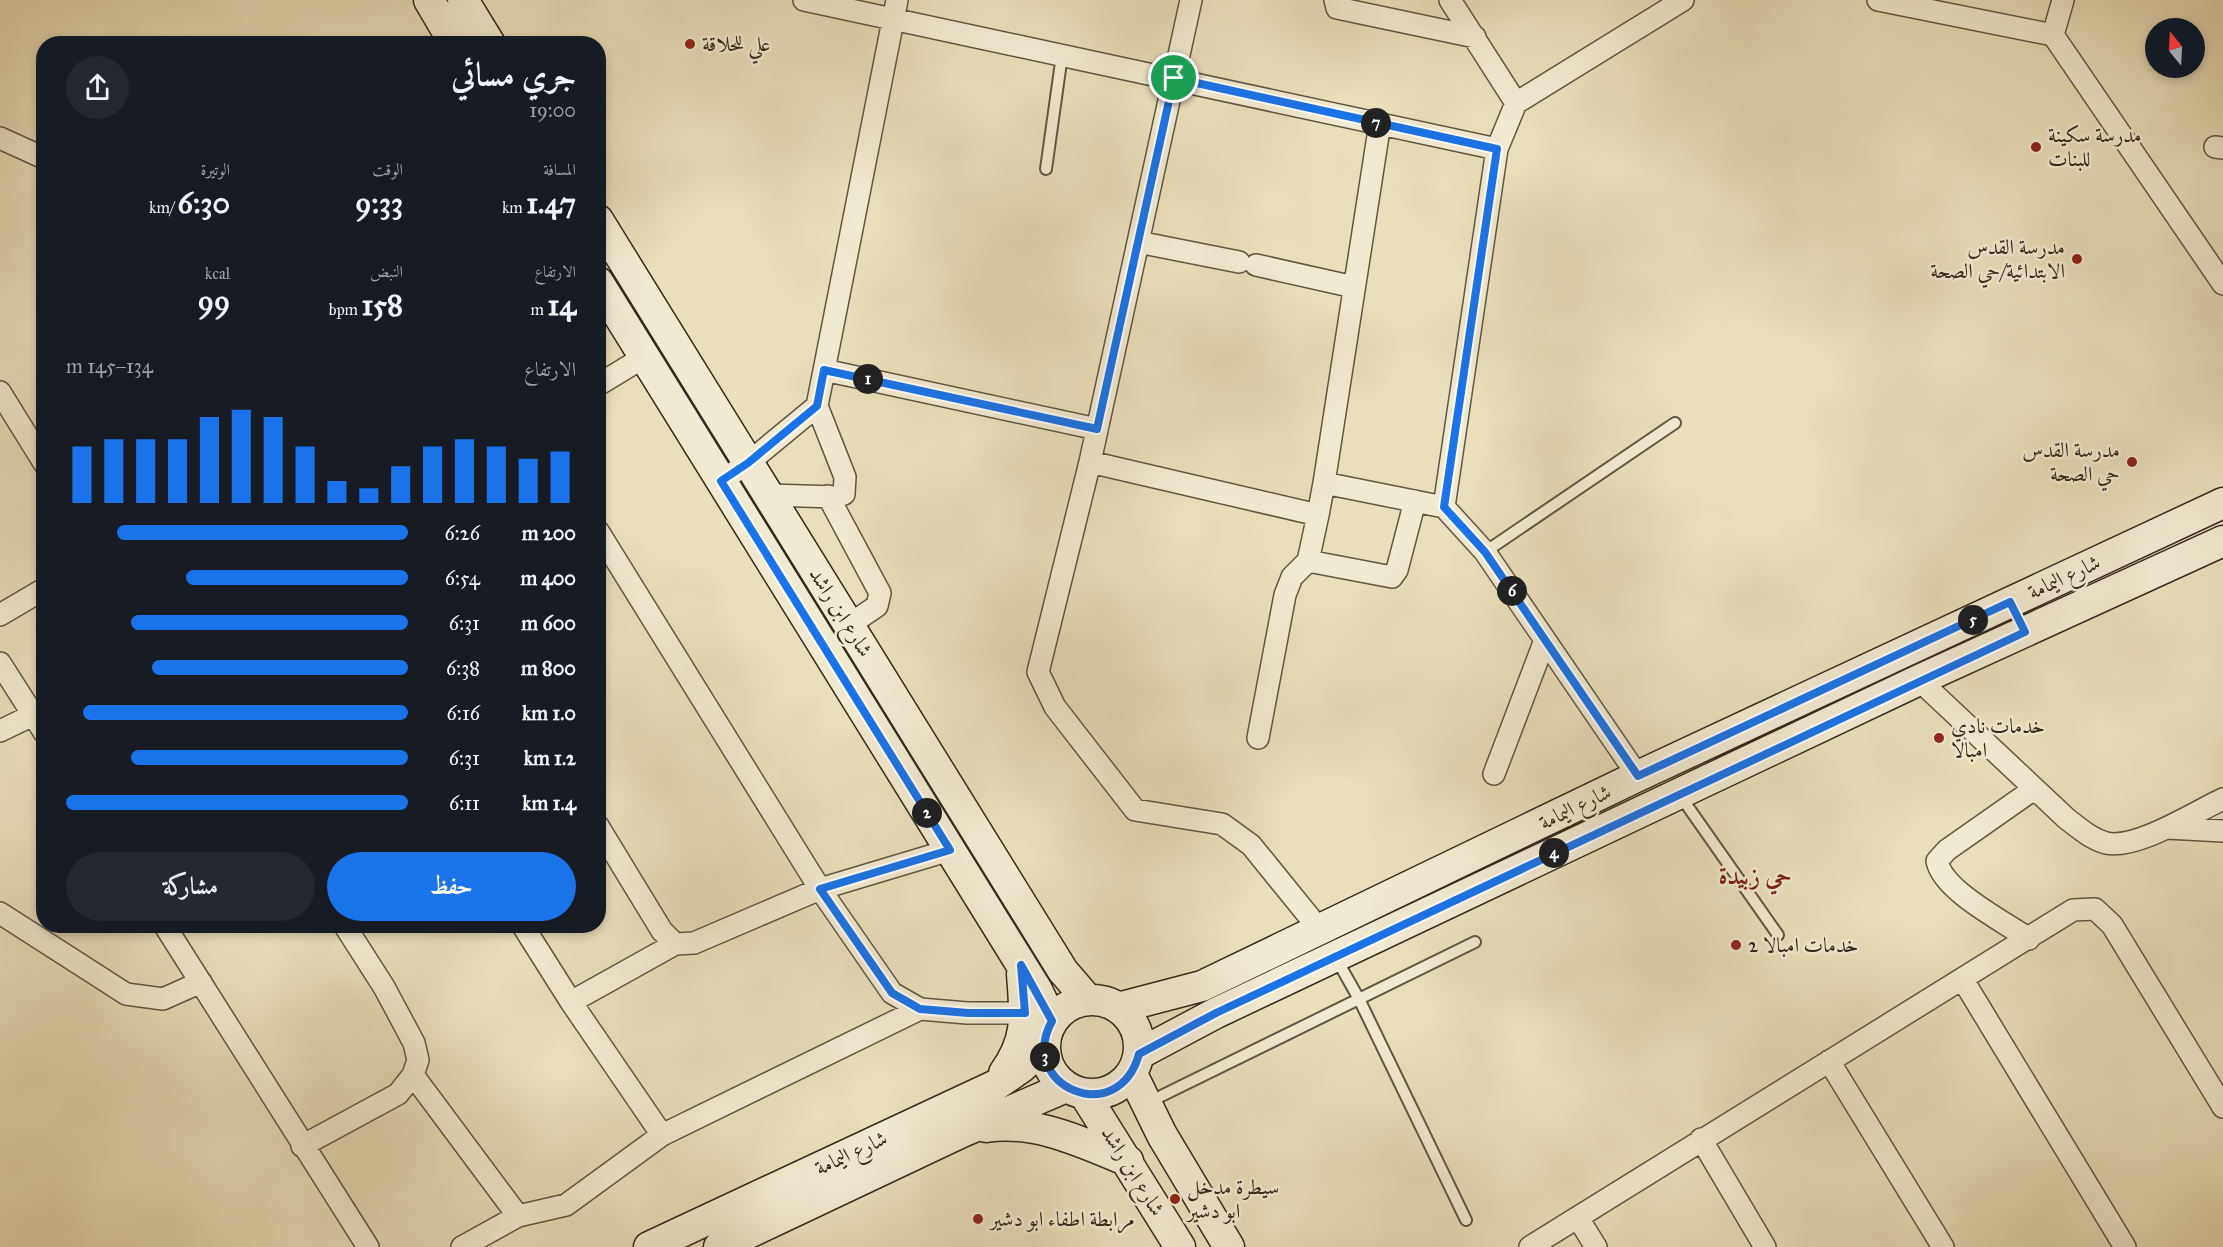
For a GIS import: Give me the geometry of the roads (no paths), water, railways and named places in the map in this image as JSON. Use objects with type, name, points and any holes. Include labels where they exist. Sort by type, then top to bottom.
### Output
[{"type":"main road","points":[[429,0],[450,36]]},
{"type":"main road","points":[[463,0],[485,36]]},
{"type":"main road","name":"شارع ابن راشد","points":[[606,233],[1063,971],[1088,1000]]},
{"type":"main road","name":"شارع ابن راشد","points":[[606,295],[1021,965],[1040,1027]]},
{"type":"main road","name":"شارع اليمامة","points":[[1118,1008],[1202,986],[1638,776],[2223,503]]},
{"type":"main road","name":"شارع اليمامة","points":[[1135,1064],[1216,1013],[1920,680],[2223,541]]},
{"type":"main road","points":[[2010,602],[2025,632]]},
{"type":"main road","points":[[1088,1000],[1098,1000],[1118,1008],[1133,1023],[1137,1033],[1135,1064],[1116,1088],[1106,1093],[1076,1091],[1050,1069],[1040,1027],[1068,1006],[1088,1000]]},
{"type":"main road","name":"شارع اليمامة","points":[[649,1247],[996,1085],[1022,1067],[1040,1027]]},
{"type":"main road","name":"شارع ابن راشد","points":[[1135,1064],[1146,1104],[1229,1247]]},
{"type":"main road","name":"شارع ابن راشد","points":[[1076,1091],[1128,1161],[1180,1247]]},
{"type":"main road","name":"شارع اليمامة","points":[[719,1247],[759,1238],[962,1132],[1076,1091]]},
{"type":"main road","points":[[962,1132],[990,1126],[1031,1128],[1059,1134],[1128,1161]]},
{"type":"street","points":[[804,0],[895,10],[1062,55],[1497,149]]},
{"type":"street","points":[[1191,0],[1090,462],[1038,672],[1055,707],[1135,810],[1222,824],[1251,845],[1320,930]]},
{"type":"street","points":[[1335,0],[1337,8],[1475,37]]},
{"type":"street","points":[[1450,0],[1516,103]]},
{"type":"street","points":[[1444,507],[1497,149],[1516,103],[1683,0]]},
{"type":"street","points":[[2053,35],[2063,0]]},
{"type":"street","points":[[1887,1],[2053,35],[2223,284]]},
{"type":"street","points":[[768,495],[828,496],[844,494],[847,487],[817,406],[895,10]]},
{"type":"street","points":[[1258,738],[1285,595],[1292,577],[1308,561],[1318,514],[1380,123]]},
{"type":"street","points":[[5,146],[36,156]]},
{"type":"street","points":[[1138,242],[1354,287]]},
{"type":"street","points":[[2201,252],[2223,257]]},
{"type":"street","points":[[606,377],[644,357]]},
{"type":"street","points":[[824,370],[1097,429]]},
{"type":"street","points":[[0,392],[36,450]]},
{"type":"street","points":[[721,481],[748,463],[817,406]]},
{"type":"street","points":[[1090,462],[1318,514]]},
{"type":"street","points":[[1324,483],[1444,507],[1485,552],[1638,776]]},
{"type":"street","points":[[828,496],[880,593],[878,606],[849,625]]},
{"type":"street","points":[[1308,561],[1392,577],[1397,570],[1415,501]]},
{"type":"street","points":[[606,544],[820,889],[892,993],[920,1009],[968,1013],[1040,1027]]},
{"type":"street","points":[[0,615],[36,594]]},
{"type":"street","points":[[1494,774],[1545,640]]},
{"type":"street","points":[[0,663],[36,721]]},
{"type":"street","points":[[1920,680],[2067,819],[2104,842],[2119,844],[2163,828],[2223,800]]},
{"type":"street","points":[[0,731],[36,724]]},
{"type":"street","points":[[2028,939],[1954,887],[1940,873],[1937,861],[1947,850],[2034,789]]},
{"type":"street","points":[[2163,828],[2223,831]]},
{"type":"street","points":[[606,839],[662,931],[675,944]]},
{"type":"street","points":[[571,1002],[675,944],[694,943],[820,889],[950,850]]},
{"type":"street","points":[[1530,1247],[2073,910],[2095,909],[2112,925],[2223,1107]]},
{"type":"street","points":[[0,913],[126,994],[163,999],[201,982]]},
{"type":"street","points":[[170,933],[302,1146],[368,1247]]},
{"type":"street","points":[[302,1146],[398,1094],[413,1075],[418,1060],[414,1043],[384,987],[349,933]]},
{"type":"street","points":[[527,933],[571,1002],[662,1135]]},
{"type":"street","points":[[1963,980],[2125,1247]]},
{"type":"street","points":[[462,1247],[518,1216],[566,1205],[662,1135],[920,1009]]},
{"type":"street","points":[[1829,1061],[1943,1247]]},
{"type":"street","points":[[413,1075],[518,1216]]},
{"type":"street","points":[[1701,1139],[1765,1247]]},
{"type":"street","points":[[1578,1218],[1596,1247]]},
{"type":"lane","points":[[1046,169],[1062,55]]},
{"type":"lane","points":[[1485,552],[1676,423]]},
{"type":"lane","points":[[1679,794],[1778,935]]},
{"type":"lane","points":[[1146,1104],[1475,942]]},
{"type":"lane","points":[[1335,957],[1359,999],[1466,1220]]},
{"type":"place","name":"علي للحلاقة","points":[[690,44]]},
{"type":"place","name":"مدرسة سكينة للبنات","points":[[2036,147]]},
{"type":"place","name":"مدرسة القدس الابتدائية/حي الصحة","points":[[2077,259]]},
{"type":"place","name":"مدرسة القدس حي الصحة","points":[[2132,462]]},
{"type":"place","name":"خدمات نادي امبالا","points":[[1939,738]]},
{"type":"place","name":"خدمات امبالا 2","points":[[1736,945]]},
{"type":"place","name":"سيطرة مدخل ابو دشير","points":[[1175,1199]]},
{"type":"place","name":"مرابطة اطفاء ابو دشير","points":[[978,1219]]},
{"type":"district","name":"حي زبيدة","points":[[1755,876]]}]
